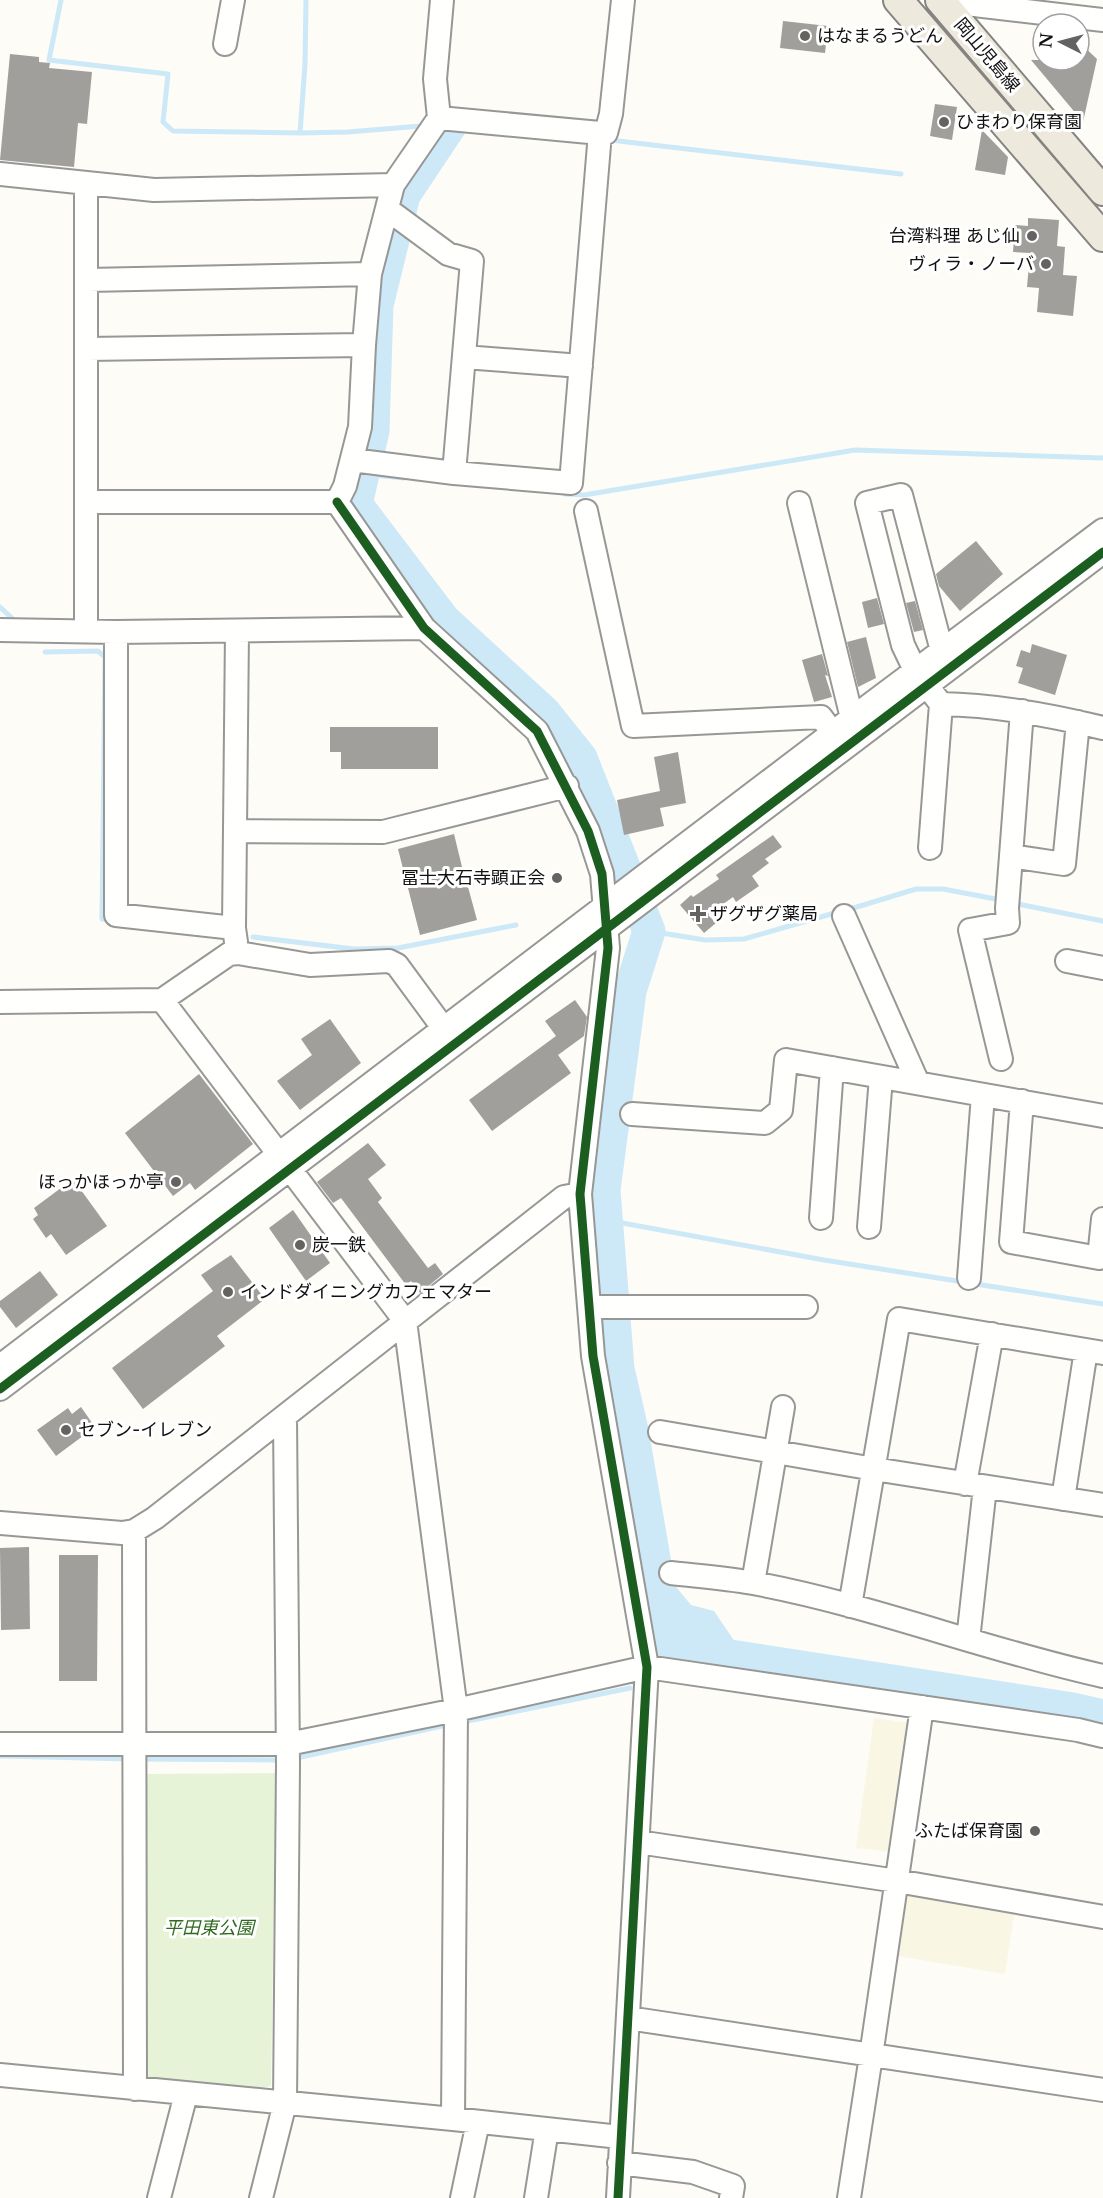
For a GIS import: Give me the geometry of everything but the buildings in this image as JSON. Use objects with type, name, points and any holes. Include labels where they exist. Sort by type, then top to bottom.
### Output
[{"type":"main road","name":"岡山児島線","points":[[898,0],[1103,237]]},
{"type":"main road","name":"岡山児島線","points":[[940,0],[1103,192]]},
{"type":"street","points":[[225,44],[233,0]]},
{"type":"street","points":[[337,502],[360,461],[364,345],[370,274],[395,215],[393,185],[439,118],[435,79],[442,0]]},
{"type":"street","points":[[439,118],[606,133],[611,114],[622,0]]},
{"type":"street","points":[[946,0],[1103,20]]},
{"type":"street","points":[[360,461],[571,483],[600,133]]},
{"type":"street","points":[[0,174],[154,190],[393,185]]},
{"type":"street","points":[[86,184],[88,280],[86,631]]},
{"type":"street","points":[[395,215],[448,254],[472,261],[454,472]]},
{"type":"street","points":[[88,280],[370,274]]},
{"type":"street","points":[[88,349],[364,345]]},
{"type":"street","points":[[464,357],[581,366]]},
{"type":"street","points":[[942,651],[901,495],[867,503],[903,645],[928,687],[969,704],[1022,711],[1103,728]]},
{"type":"street","points":[[87,502],[337,502]]},
{"type":"street","points":[[337,502],[424,628],[537,731],[588,831],[602,874],[608,948],[580,1194],[595,1306],[593,1356],[647,1667],[618,2198]]},
{"type":"street","points":[[799,503],[852,718]]},
{"type":"street","points":[[586,511],[633,726],[821,717],[839,740]]},
{"type":"street","points":[[930,848],[928,687],[942,651],[1103,530]]},
{"type":"street","points":[[0,1366],[607,930],[627,902],[652,882],[839,740],[928,687],[1103,552]]},
{"type":"street","points":[[0,630],[116,632],[424,628]]},
{"type":"street","points":[[237,631],[234,928],[238,952]]},
{"type":"street","points":[[116,632],[116,915],[234,928]]},
{"type":"street","points":[[839,740],[852,718],[928,687]]},
{"type":"street","points":[[1001,1059],[970,930],[1008,923],[1007,902],[1022,711]]},
{"type":"street","points":[[1011,856],[1064,864],[1078,722]]},
{"type":"street","points":[[235,831],[383,832],[567,786]]},
{"type":"street","points":[[0,1389],[285,1161],[444,1029],[604,906],[627,902]]},
{"type":"street","points":[[844,916],[918,1083]]},
{"type":"street","points":[[0,1002],[162,1000],[229,954],[238,952],[310,965],[389,961],[397,966],[444,1029]]},
{"type":"street","points":[[1067,961],[1103,968]]},
{"type":"street","points":[[162,1000],[405,1321],[456,1719],[453,2119]]},
{"type":"street","points":[[632,1114],[765,1123],[781,1110],[786,1060],[1103,1116]]},
{"type":"street","points":[[820,1218],[832,1068]]},
{"type":"street","points":[[869,1227],[881,1077]]},
{"type":"street","points":[[969,1278],[983,1095]]},
{"type":"street","points":[[1022,1101],[1011,1242],[1100,1258],[1103,1219]]},
{"type":"street","points":[[0,1523],[122,1533],[134,1531],[155,1518],[285,1418],[564,1197],[580,1194]]},
{"type":"street","points":[[595,1306],[806,1307]]},
{"type":"street","points":[[850,1606],[898,1319],[1094,1351],[1063,1499]]},
{"type":"street","points":[[968,1640],[975,1485],[992,1334]]},
{"type":"street","points":[[753,1583],[783,1407]]},
{"type":"street","points":[[261,2198],[285,2103],[288,1754],[285,1418]]},
{"type":"street","points":[[660,1432],[1103,1505]]},
{"type":"street","points":[[134,1531],[135,2089]]},
{"type":"street","points":[[671,1572],[753,1583],[850,1606],[1063,1667],[1103,1676]]},
{"type":"street","points":[[0,1744],[134,1754],[288,1754],[456,1719],[647,1667],[1078,1730],[1103,1736]]},
{"type":"street","points":[[849,2198],[872,2056],[922,1707]]},
{"type":"street","points":[[638,1842],[897,1881],[1103,1917]]},
{"type":"street","points":[[628,2018],[1103,2090]]},
{"type":"street","points":[[0,2075],[620,2137]]},
{"type":"street","points":[[159,2198],[186,2094]]},
{"type":"street","points":[[462,2198],[478,2122]]},
{"type":"street","points":[[536,2198],[547,2129]]},
{"type":"street","points":[[619,2163],[693,2172],[733,2186],[731,2198]]},
{"type":"shaded area","points":[[874,1718],[911,1723],[892,1852],[856,1848]]},
{"type":"shaded area","points":[[912,1892],[1015,1908],[1005,1974],[897,1956],[906,1896]]},
{"type":"green space","name":"平田東公園","points":[[276,1773],[271,2086],[260,2088],[144,2082],[146,1774]]},
{"type":"water","points":[[668,1577],[691,1605],[714,1611],[735,1642],[733,1673],[660,1658],[656,1655],[645,1581]]},
{"type":"waterway","points":[[61,0],[49,60],[168,74],[163,122],[173,131],[300,133]]},
{"type":"waterway","points":[[306,0],[305,64],[300,133],[421,126]]},
{"type":"waterway","points":[[450,126],[404,195],[377,305],[373,431],[356,504],[444,620],[545,713],[581,758],[649,931],[630,991],[604,1190],[618,1369],[632,1430],[665,1622]]},
{"type":"waterway","points":[[610,140],[901,174]]},
{"type":"waterway","points":[[565,494],[584,495],[855,450],[1103,458]]},
{"type":"waterway","points":[[363,474],[404,478]]},
{"type":"waterway","points":[[0,607],[14,620]]},
{"type":"waterway","points":[[45,652],[98,651],[105,657],[102,919],[112,920]]},
{"type":"waterway","points":[[847,910],[916,889],[943,889],[1001,900]]},
{"type":"waterway","points":[[1013,903],[1103,921]]},
{"type":"waterway","points":[[649,931],[705,940],[744,939],[838,912]]},
{"type":"waterway","points":[[253,937],[354,949],[398,948],[516,925]]},
{"type":"waterway","points":[[606,1220],[824,1260],[1103,1304]]},
{"type":"waterway","points":[[691,1650],[1073,1709],[1103,1716]]},
{"type":"waterway","points":[[463,1722],[630,1688]]},
{"type":"waterway","points":[[292,1759],[451,1724]]},
{"type":"waterway","points":[[0,1756],[130,1759]]},
{"type":"waterway","points":[[140,1759],[283,1760]]},
{"type":"cycle path","points":[[337,502],[424,628],[537,731],[588,831],[602,874],[608,948],[580,1194],[593,1356],[647,1667],[618,2198]]},
{"type":"cycle path","points":[[0,1389],[1103,552]]},
{"type":"place","name":"はなまるうどん","points":[[805,36]]},
{"type":"place","name":"ひまわり保育園","points":[[944,122]]},
{"type":"place","name":"台湾料理 あじ仙","points":[[1032,236]]},
{"type":"place","name":"ヴィラ・ノーバ","points":[[1046,264]]},
{"type":"place","name":"冨士大石寺顕正会","points":[[557,878]]},
{"type":"place","name":"ザグザグ薬局","points":[[698,914]]},
{"type":"place","name":"ほっかほっか亭","points":[[176,1182]]},
{"type":"place","name":"炭一鉄","points":[[300,1245]]},
{"type":"place","name":"インドダイニングカフェマター","points":[[228,1292]]},
{"type":"place","name":"セブン-イレブン","points":[[66,1430]]},
{"type":"place","name":"ふたば保育園","points":[[1035,1831]]}]
